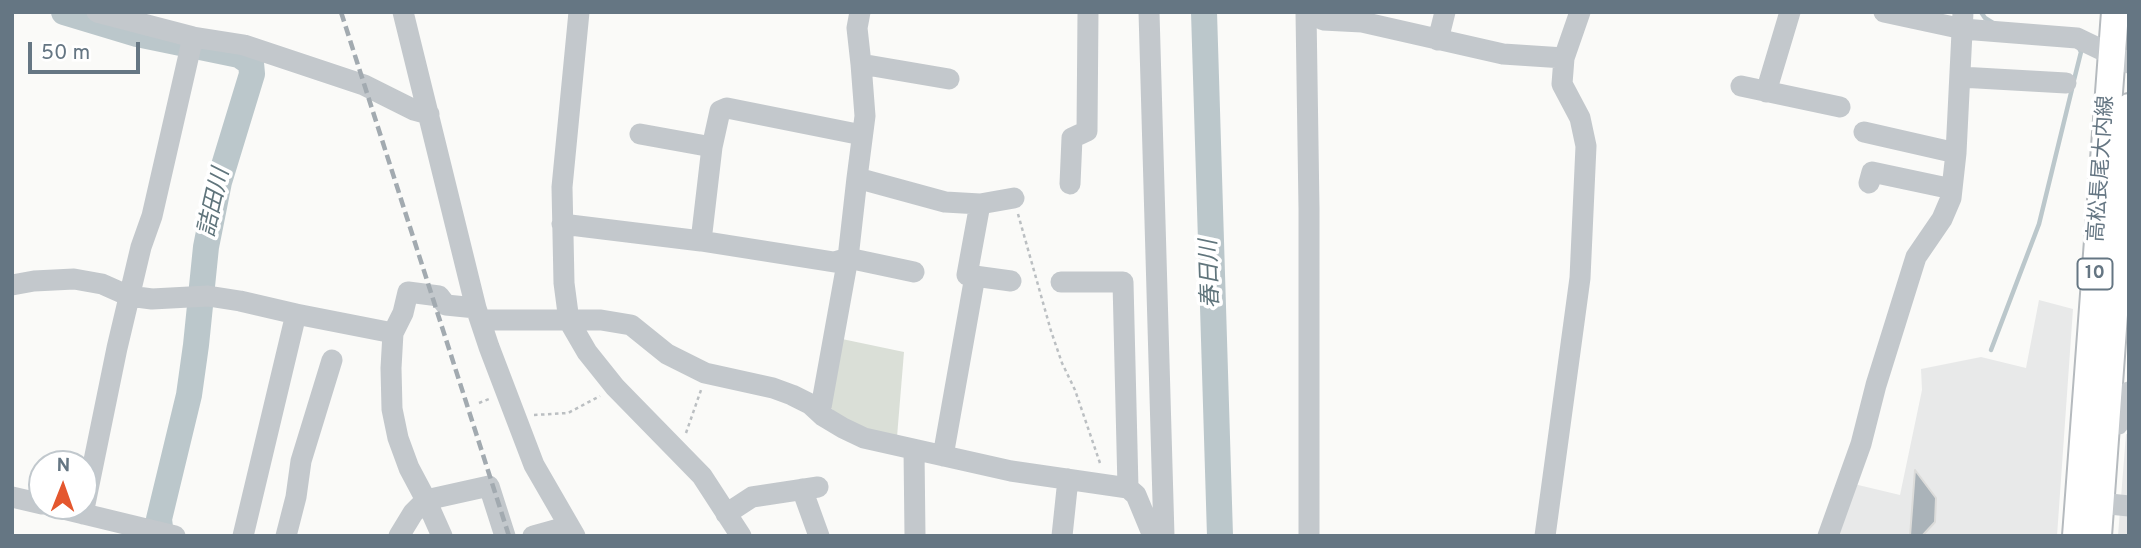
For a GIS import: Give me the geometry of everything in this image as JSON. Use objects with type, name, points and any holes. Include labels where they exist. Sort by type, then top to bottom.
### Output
[{"type":"main road","name":"高松長尾大内線","points":[[2076,536],[2120,60],[2115,12]]},
{"type":"main road","name":"高松長尾大内線","points":[[2098,536],[2129,107]]},
{"type":"street","points":[[403,12],[478,314],[534,465],[572,531],[533,536]]},
{"type":"street","points":[[579,12],[562,187],[564,283],[569,321],[587,352],[615,387],[702,476],[741,536]]},
{"type":"street","points":[[820,413],[848,258],[865,116],[858,28],[860,12]]},
{"type":"street","points":[[1070,184],[1072,138],[1087,131],[1088,12]]},
{"type":"street","points":[[1150,12],[1164,536]]},
{"type":"street","points":[[1438,40],[1445,12]]},
{"type":"street","points":[[1545,536],[1580,278],[1586,146],[1580,118],[1562,84],[1564,58],[1580,12]]},
{"type":"street","points":[[1766,92],[1790,12]]},
{"type":"street","points":[[1884,12],[2077,38],[2120,60]]},
{"type":"street","points":[[110,14],[191,46],[243,45],[296,61],[364,85],[414,110],[429,114]]},
{"type":"street","points":[[1323,536],[1318,523],[1309,527],[1307,80],[1317,15],[1362,22],[1503,54],[1564,58]]},
{"type":"street","points":[[1828,536],[1861,443],[1916,257],[1942,219],[1951,198],[1963,21]]},
{"type":"street","points":[[96,450],[129,296],[152,216],[191,46]]},
{"type":"street","points":[[861,64],[948,79]]},
{"type":"street","points":[[1960,77],[2066,83]]},
{"type":"street","points":[[1741,86],[1840,107]]},
{"type":"street","points":[[701,241],[712,147],[720,111],[727,108],[862,135]]},
{"type":"street","points":[[1864,132],[1956,153]]},
{"type":"street","points":[[640,134],[712,147]]},
{"type":"street","points":[[1869,183],[1872,172],[1952,189]]},
{"type":"street","points":[[857,177],[945,202],[980,204],[1014,198]]},
{"type":"street","points":[[980,204],[967,275],[1011,281]]},
{"type":"street","points":[[562,224],[701,241],[834,262],[848,258],[914,272]]},
{"type":"street","points":[[943,457],[975,276]]},
{"type":"street","points":[[12,285],[74,279],[102,284],[129,296],[152,299],[201,296],[240,301],[393,333]]},
{"type":"street","points":[[1061,282],[1123,282],[1118,487]]},
{"type":"street","points":[[442,536],[409,468],[398,438],[392,409],[393,333],[403,313],[408,292],[439,296],[446,306],[478,314],[569,321],[601,320],[631,325],[667,354],[705,373],[773,388],[810,404],[844,429],[864,438],[1012,471],[1118,487],[1136,495],[1153,536]]},
{"type":"street","points":[[243,536],[296,314]]},
{"type":"street","points":[[286,536],[296,497],[301,461],[332,360]]},
{"type":"street","points":[[2106,425],[2118,424],[2129,392]]},
{"type":"street","points":[[914,450],[915,536]]},
{"type":"street","points":[[1062,536],[1068,480]]},
{"type":"street","points":[[399,536],[413,513],[426,499],[489,486],[505,536]]},
{"type":"street","points":[[726,513],[751,497],[810,488],[819,536]]},
{"type":"street","points":[[2101,503],[2129,506]]},
{"type":"street","points":[[98,520],[126,530],[165,534]]},
{"type":"path","points":[[1014,198],[1062,363],[1118,487]]},
{"type":"path","points":[[676,449],[695,411],[705,373]]},
{"type":"path","points":[[514,416],[568,413],[615,387]]},
{"type":"path","points":[[479,403],[486,400]]},
{"type":"shaded area","points":[[2039,300],[2073,309],[2057,536],[1834,536],[1854,484],[1900,495],[1922,390],[1921,369],[1981,357],[2026,368]]},
{"type":"shaded area","points":[[842,339],[904,352],[897,437],[849,428],[830,407]]},
{"type":"shaded area","points":[[2126,434],[2129,434],[2129,536],[2118,536]]},
{"type":"building","points":[[1915,470],[1936,498],[1935,522],[1922,536],[1910,536]]},
{"type":"waterway","name":"詰田川","points":[[64,12],[137,34],[239,55],[251,63],[252,74],[219,182],[206,247],[189,395],[159,519],[161,536]]},
{"type":"waterway","name":"春日川","points":[[1204,12],[1220,536]]},
{"type":"waterway","points":[[1981,12],[1993,23]]},
{"type":"waterway","points":[[2074,80],[2081,52],[2079,48]]},
{"type":"waterway","points":[[1991,350],[2039,224],[2072,89]]},
{"type":"railway","points":[[341,12],[509,536]]}]
